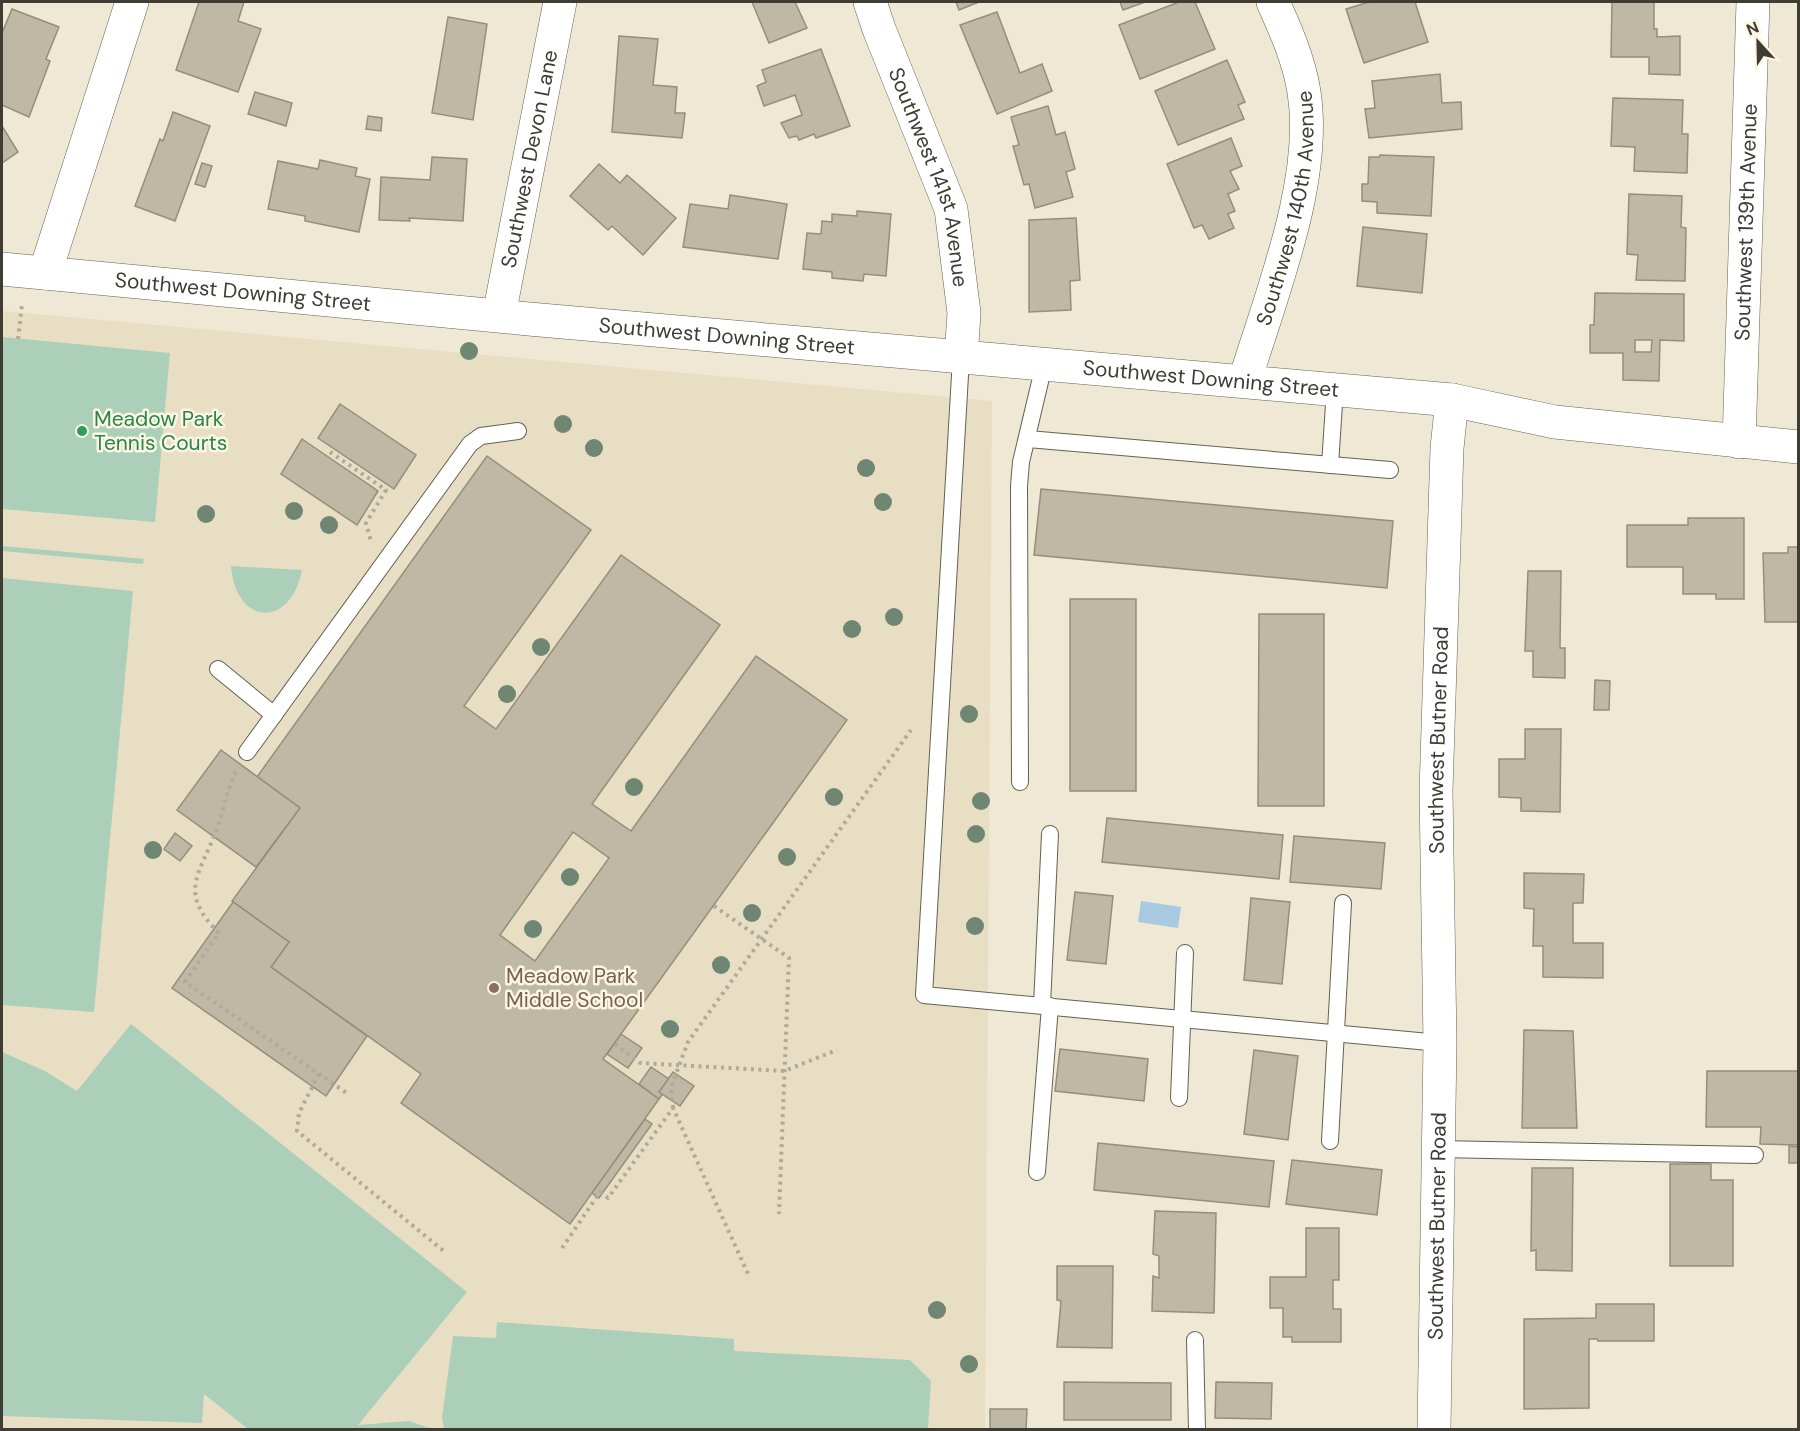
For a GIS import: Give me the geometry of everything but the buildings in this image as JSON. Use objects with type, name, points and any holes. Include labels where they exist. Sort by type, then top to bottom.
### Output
[{"type":"street","points":[[45,273],[132,2]]},
{"type":"street","name":"Southwest Devon Lane","points":[[499,315],[560,2]]},
{"type":"street","name":"Southwest 141st Avenue","points":[[870,2],[951,209],[964,313],[961,358]]},
{"type":"street","name":"Southwest 140th Avenue","points":[[1245,380],[1287,243],[1305,153],[1307,117],[1304,91],[1295,54],[1273,2]]},
{"type":"street","name":"Southwest 139th Avenue","points":[[1739,442],[1753,2]]},
{"type":"street","name":"Southwest Downing Street","points":[[2,269],[961,358],[1245,380],[1452,400]]},
{"type":"street","points":[[1452,400],[1555,422],[1798,447]]},
{"type":"street","name":"Southwest Butner Road","points":[[1434,1430],[1440,1043],[1436,791],[1447,448],[1452,400]]},
{"type":"lane","points":[[961,358],[924,995],[1440,1043]]},
{"type":"lane","points":[[1020,782],[1018,486],[1021,462],[1044,365]]},
{"type":"lane","points":[[1330,465],[1335,389]]},
{"type":"lane","points":[[247,752],[470,444],[481,436],[518,431]]},
{"type":"lane","points":[[1028,439],[1390,470]]},
{"type":"lane","points":[[218,669],[274,715]]},
{"type":"lane","points":[[1037,1172],[1046,1006],[1050,834]]},
{"type":"lane","points":[[1330,1141],[1343,903]]},
{"type":"lane","points":[[1179,1098],[1185,953]]},
{"type":"lane","points":[[1438,1149],[1755,1155]]},
{"type":"lane","points":[[1195,1340],[1197,1430]]},
{"type":"path","points":[[330,452],[386,490],[366,523],[378,572]]},
{"type":"path","points":[[748,1274],[673,1108],[671,1088],[677,1065],[688,1042],[911,730]]},
{"type":"path","points":[[247,752],[229,784],[217,828],[196,882],[196,901],[202,916],[219,933],[185,982],[348,1094]]},
{"type":"path","points":[[714,906],[789,958],[778,1214]]},
{"type":"path","points":[[615,1044],[640,1063],[784,1071],[837,1050]]},
{"type":"path","points":[[319,1074],[299,1113],[297,1131],[445,1252]]},
{"type":"path","points":[[562,1248],[600,1192],[608,1198],[673,1108]]},
{"type":"shaded area","name":"Meadow Park Middle School","points":[[2,311],[992,401],[985,1429],[2,1429]]},
{"type":"green space","name":"Meadow Park Tennis Courts","points":[[2,337],[170,353],[155,522],[2,509]]},
{"type":"green space","points":[[2,546],[144,559],[143,564],[2,551]]},
{"type":"green space","points":[[231,566],[302,570],[296,589],[287,602],[276,610],[264,613],[253,609],[243,601],[235,586]]},
{"type":"green space","points":[[2,578],[133,591],[94,1012],[2,1005]]},
{"type":"green space","points":[[131,1024],[467,1292],[358,1425],[409,1421],[432,1429],[248,1429],[204,1394],[202,1423],[2,1416],[2,1052],[45,1071],[77,1091]]},
{"type":"green space","points":[[497,1322],[734,1339],[734,1351],[910,1360],[931,1381],[928,1429],[444,1429],[442,1418],[453,1336],[496,1338]]},
{"type":"water","points":[[1141,901],[1181,907],[1178,928],[1138,922]]},
{"type":"place","name":"Meadow Park Tennis Courts","points":[[82,431]]},
{"type":"place","name":"Meadow Park Middle School","points":[[494,988]]}]
